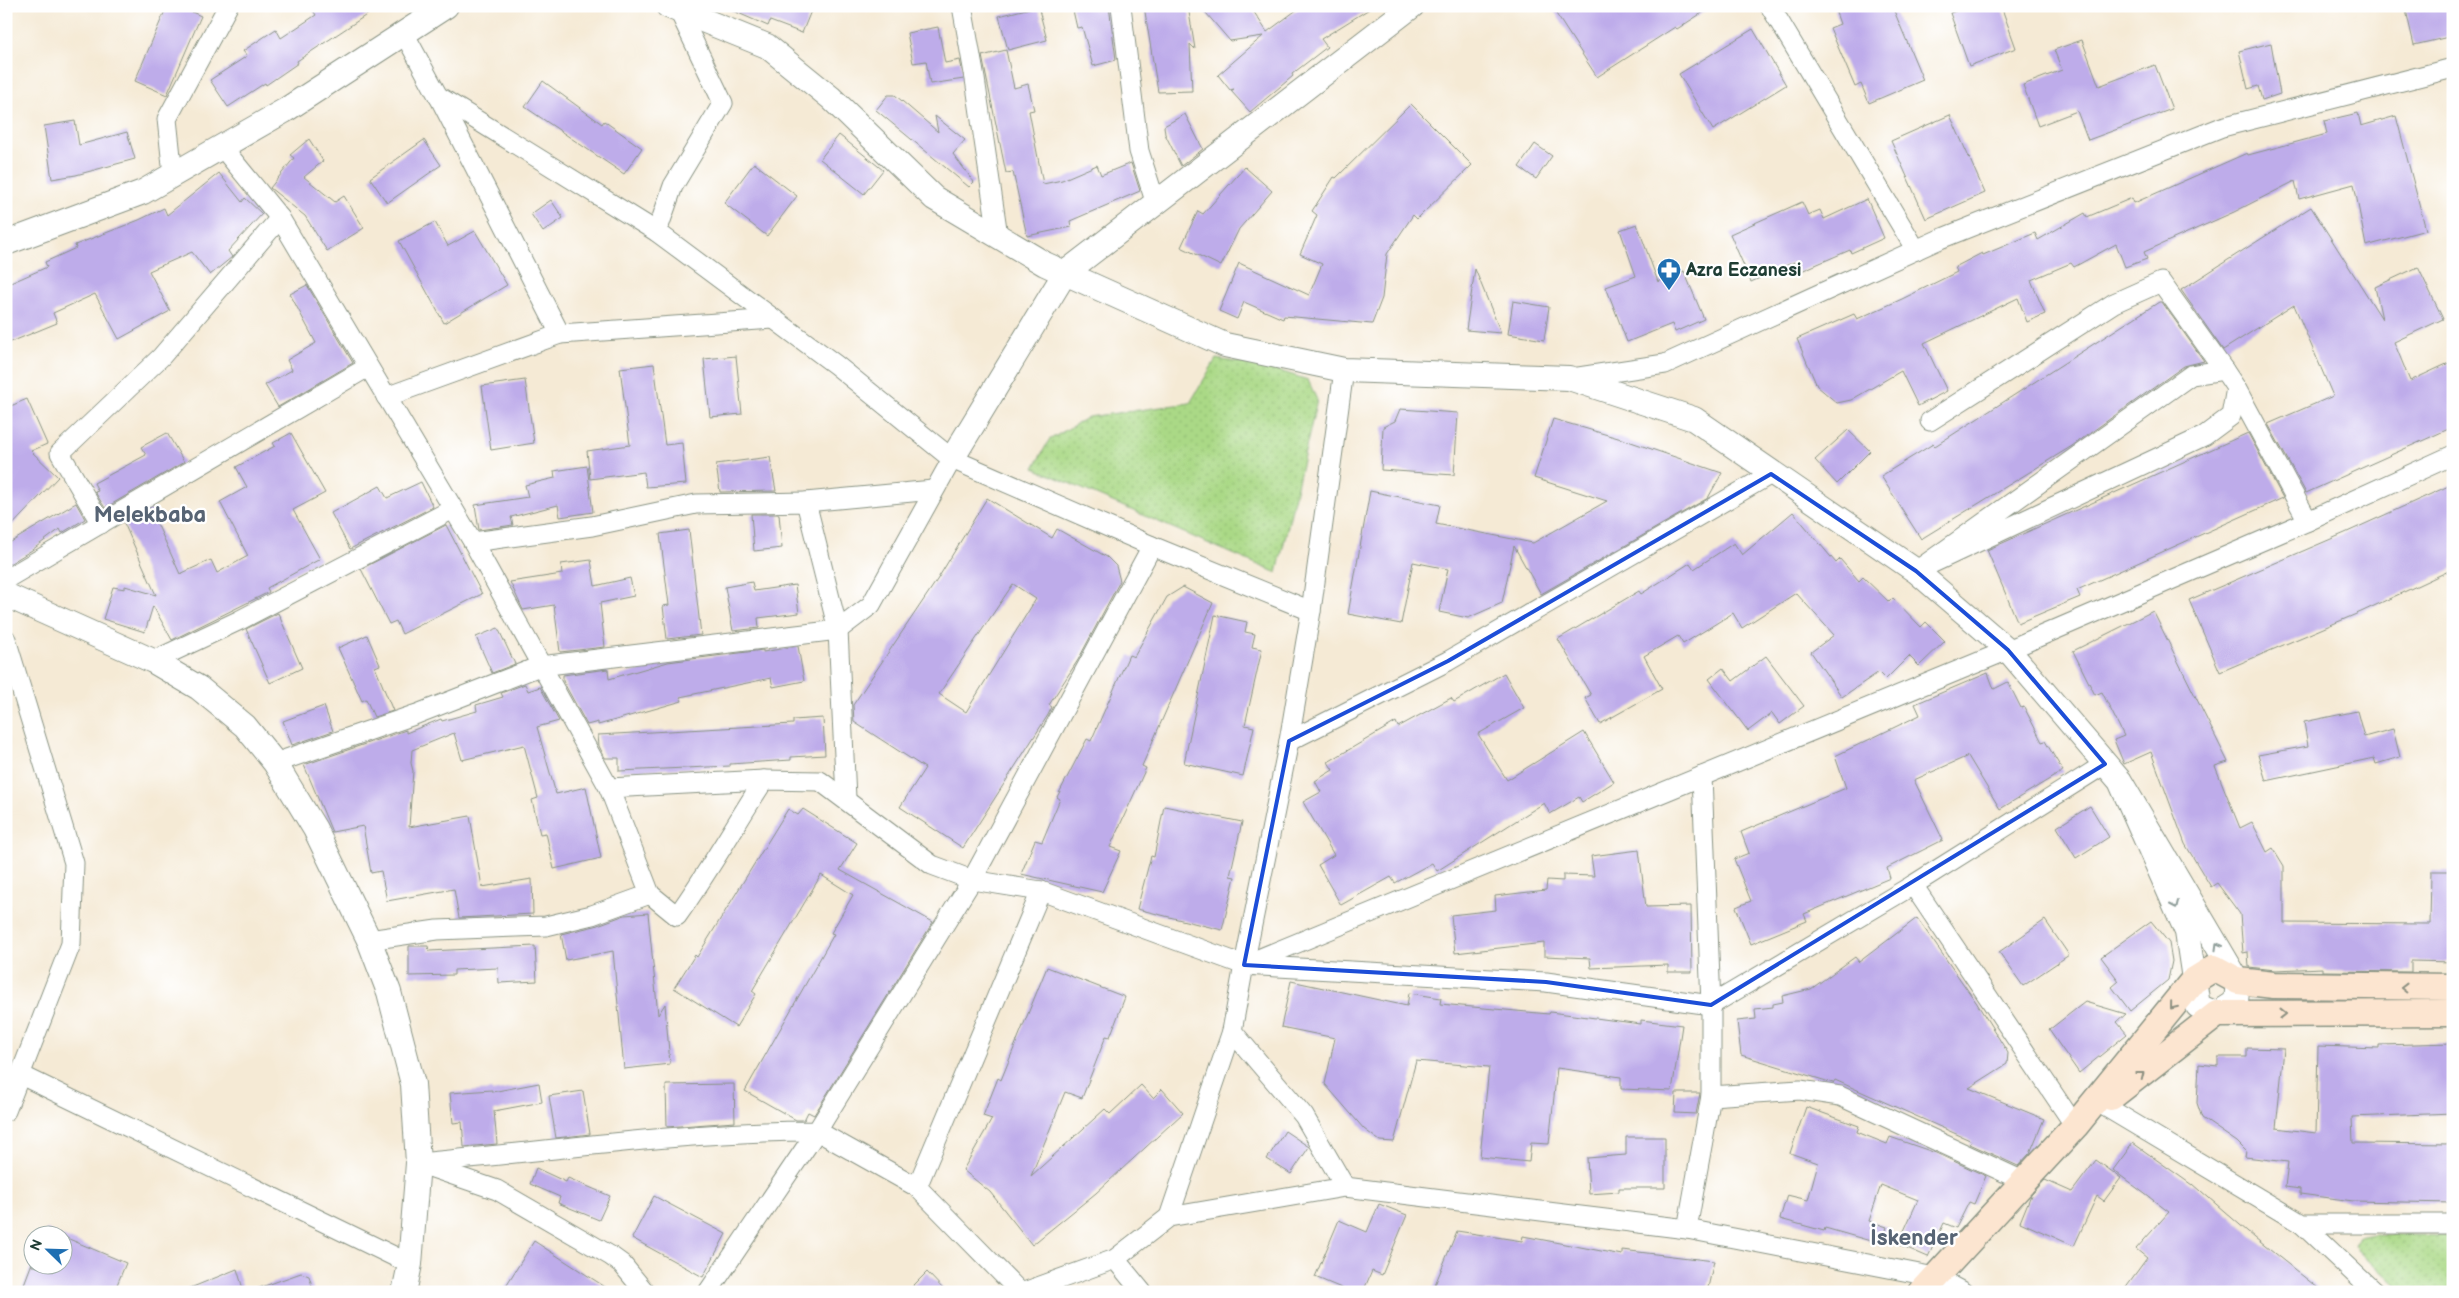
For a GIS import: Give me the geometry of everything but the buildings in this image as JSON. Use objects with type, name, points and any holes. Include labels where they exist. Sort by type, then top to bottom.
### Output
[{"type":"main road","points":[[1929,1284],[2075,1126],[2193,981],[2214,968],[2238,981],[2274,985],[2453,987]]},
{"type":"main road","points":[[2075,1126],[2217,1014],[2453,1013]]},
{"type":"street","points":[[173,175],[167,119],[228,6]]},
{"type":"street","points":[[6,244],[143,192],[284,111],[446,6]]},
{"type":"street","points":[[962,6],[975,79],[998,236]]},
{"type":"street","points":[[1121,6],[1139,151],[1156,204]]},
{"type":"street","points":[[275,763],[417,714],[540,666],[838,630],[871,605],[933,490],[1065,273],[1412,6]]},
{"type":"street","points":[[1770,6],[1916,250]]},
{"type":"street","points":[[674,8],[767,46],[831,98],[934,198],[1065,273],[1225,345],[1344,370],[1569,378],[1665,364],[1916,250],[2222,127],[2453,68]]},
{"type":"street","points":[[657,232],[673,186],[723,103],[674,8]]},
{"type":"street","points":[[404,33],[560,334]]},
{"type":"street","points":[[438,96],[657,232],[836,365],[952,459],[1152,546],[1311,611]]},
{"type":"street","points":[[222,147],[280,218],[454,509],[609,788],[650,894],[677,916],[696,890],[714,856],[764,780]]},
{"type":"street","points":[[101,524],[60,453],[161,357],[280,218]]},
{"type":"street","points":[[1930,421],[2114,303],[2161,282],[2236,388],[2308,521]]},
{"type":"street","points":[[386,397],[560,334],[773,319]]},
{"type":"street","points":[[6,579],[368,367]]},
{"type":"street","points":[[1169,1217],[1232,1031],[1289,742],[1311,611],[1344,370]]},
{"type":"street","points":[[1916,571],[2191,375],[2224,370]]},
{"type":"street","points":[[1569,378],[1694,419],[1771,474],[1916,571],[2008,650],[2113,773],[2238,981],[2236,1002],[2217,1014],[2198,1006],[2187,932],[2113,773]]},
{"type":"street","points":[[1916,571],[2204,436],[2231,416],[2236,388]]},
{"type":"street","points":[[1244,964],[2008,650],[2308,521],[2453,455]]},
{"type":"street","points":[[1289,742],[1448,662],[1771,474]]},
{"type":"street","points":[[473,542],[592,526],[696,504],[806,502],[933,490]]},
{"type":"street","points":[[806,502],[838,630],[846,798]]},
{"type":"street","points":[[153,661],[240,620],[454,509]]},
{"type":"street","points":[[708,1292],[817,1131],[972,880],[1152,546]]},
{"type":"street","points":[[6,595],[153,661],[199,688],[245,726],[275,763],[314,829],[369,940],[389,992],[413,1084],[418,1163],[410,1264],[404,1291]]},
{"type":"street","points":[[6,639],[74,863],[71,944],[6,1111]]},
{"type":"street","points":[[609,788],[764,780],[820,781],[846,798],[932,865],[972,880],[1040,891],[1244,964],[1546,982],[1710,1005],[1913,885],[2113,773]]},
{"type":"street","points":[[1687,1229],[1711,1096],[1710,1005],[1702,776]]},
{"type":"street","points":[[1913,885],[2075,1126]]},
{"type":"street","points":[[917,1187],[1040,891]]},
{"type":"street","points":[[369,940],[437,930],[546,926],[592,915],[650,894]]},
{"type":"street","points":[[1232,1031],[1304,1116],[1344,1187]]},
{"type":"street","points":[[21,1075],[410,1264]]},
{"type":"street","points":[[1711,1096],[1800,1090],[1840,1096],[2023,1181]]},
{"type":"street","points":[[2101,1104],[2302,1224],[2374,1292]]},
{"type":"street","points":[[418,1163],[627,1142],[783,1131],[817,1131],[917,1187],[1022,1292],[1114,1259],[1169,1217],[1344,1187],[1687,1229],[1963,1292]]},
{"type":"street","points":[[418,1163],[496,1190],[611,1256],[622,1264],[645,1292]]},
{"type":"street","points":[[2302,1224],[2453,1224]]},
{"type":"street","points":[[1114,1259],[1142,1292]]},
{"type":"highlighted area","points":[[1771,474],[1916,571],[2008,650],[2105,764],[1711,1005],[1546,982],[1244,965],[1289,741],[1448,661]]},
{"type":"green space","points":[[1216,359],[1264,366],[1308,380],[1317,400],[1277,573],[1034,468],[1049,440],[1088,417],[1190,403]]},
{"type":"green space","points":[[2372,1234],[2453,1236],[2453,1292],[2403,1292],[2354,1246],[2358,1237]]},
{"type":"place","name":"Azra Eczanesi","points":[[1669,291]]},
{"type":"district","name":"Melekbaba","points":[[150,515]]},
{"type":"district","name":"İskender","points":[[1914,1238]]}]
